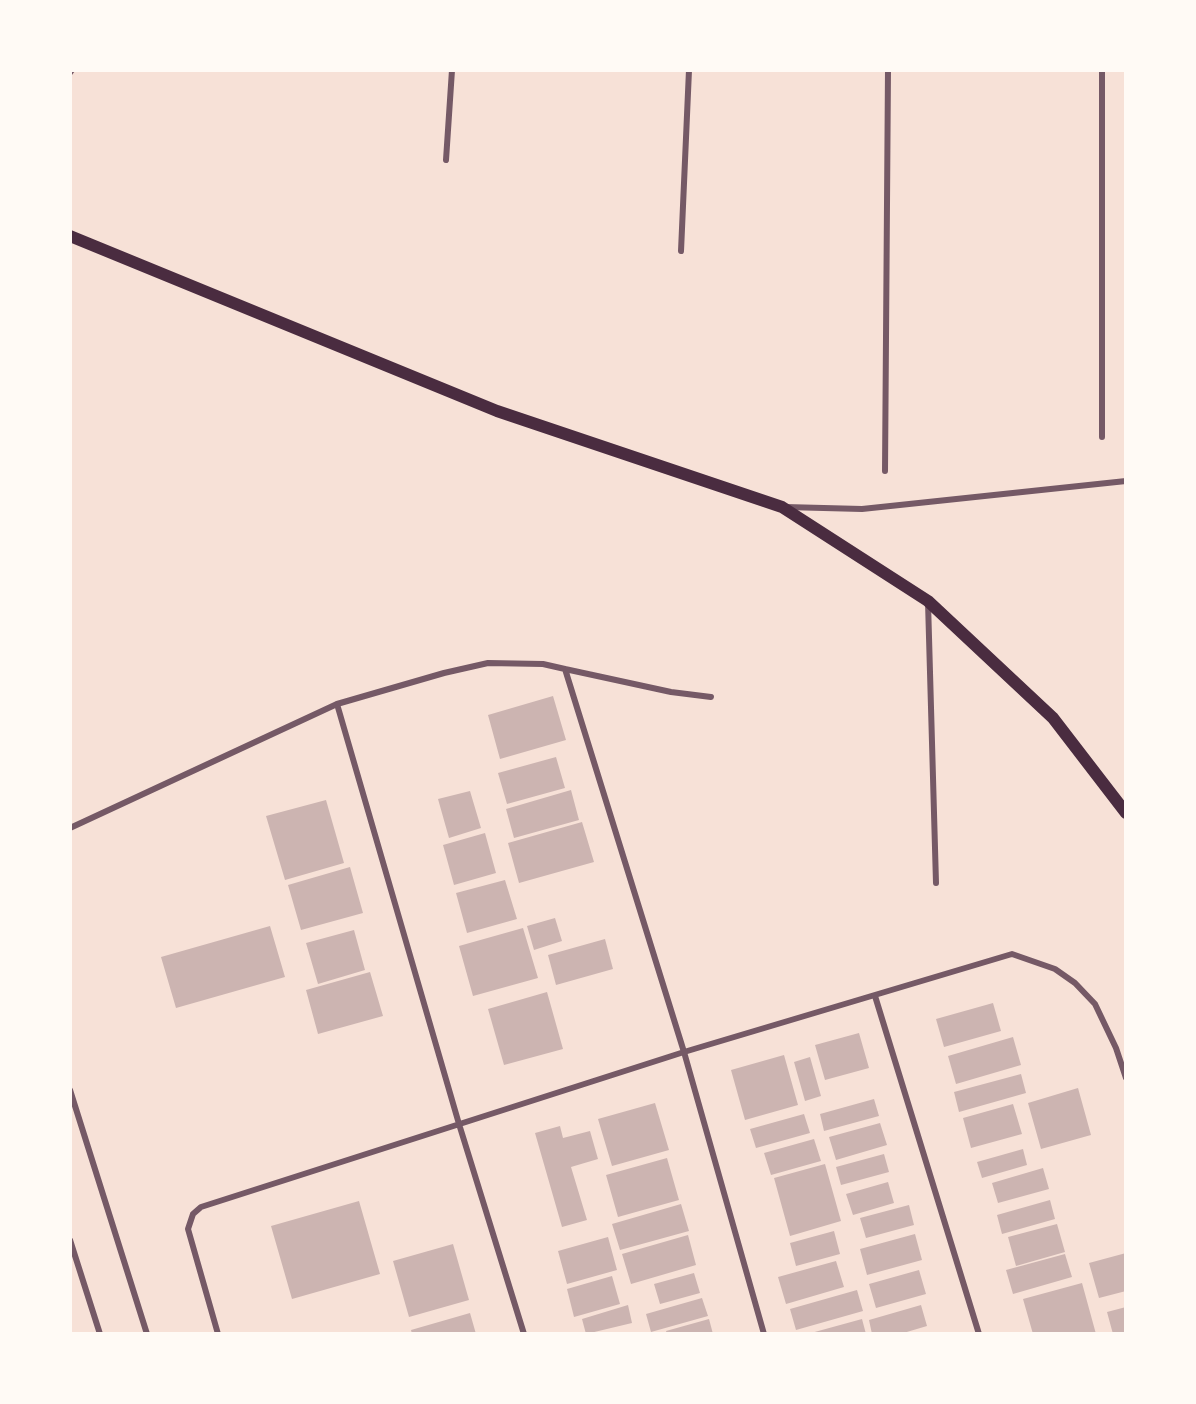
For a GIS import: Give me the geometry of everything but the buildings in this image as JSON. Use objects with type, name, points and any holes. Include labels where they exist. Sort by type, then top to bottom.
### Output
[{"type":"main road","points":[[70,236],[497,411],[782,507],[928,602],[1053,718],[1125,813]]},
{"type":"street","points":[[446,160],[452,70]]},
{"type":"street","points":[[681,251],[689,70]]},
{"type":"street","points":[[885,471],[888,70]]},
{"type":"street","points":[[1102,70],[1102,437]]},
{"type":"street","points":[[782,507],[862,508],[1125,481]]},
{"type":"street","points":[[928,602],[936,883]]},
{"type":"street","points":[[70,828],[338,704],[444,673],[488,663],[543,664],[671,692],[711,698]]},
{"type":"street","points":[[566,669],[684,1052],[764,1334]]},
{"type":"street","points":[[338,704],[459,1124],[524,1334]]},
{"type":"street","points":[[218,1334],[188,1229],[193,1214],[228,1196],[684,1052],[1012,954],[1034,960],[1061,974],[1095,1004],[1116,1048],[1125,1078]]},
{"type":"street","points":[[875,996],[979,1334]]},
{"type":"street","points":[[70,1090],[147,1334]]},
{"type":"street","points":[[70,1240],[100,1334]]},
{"type":"lane","points":[[70,74],[74,70]]}]
